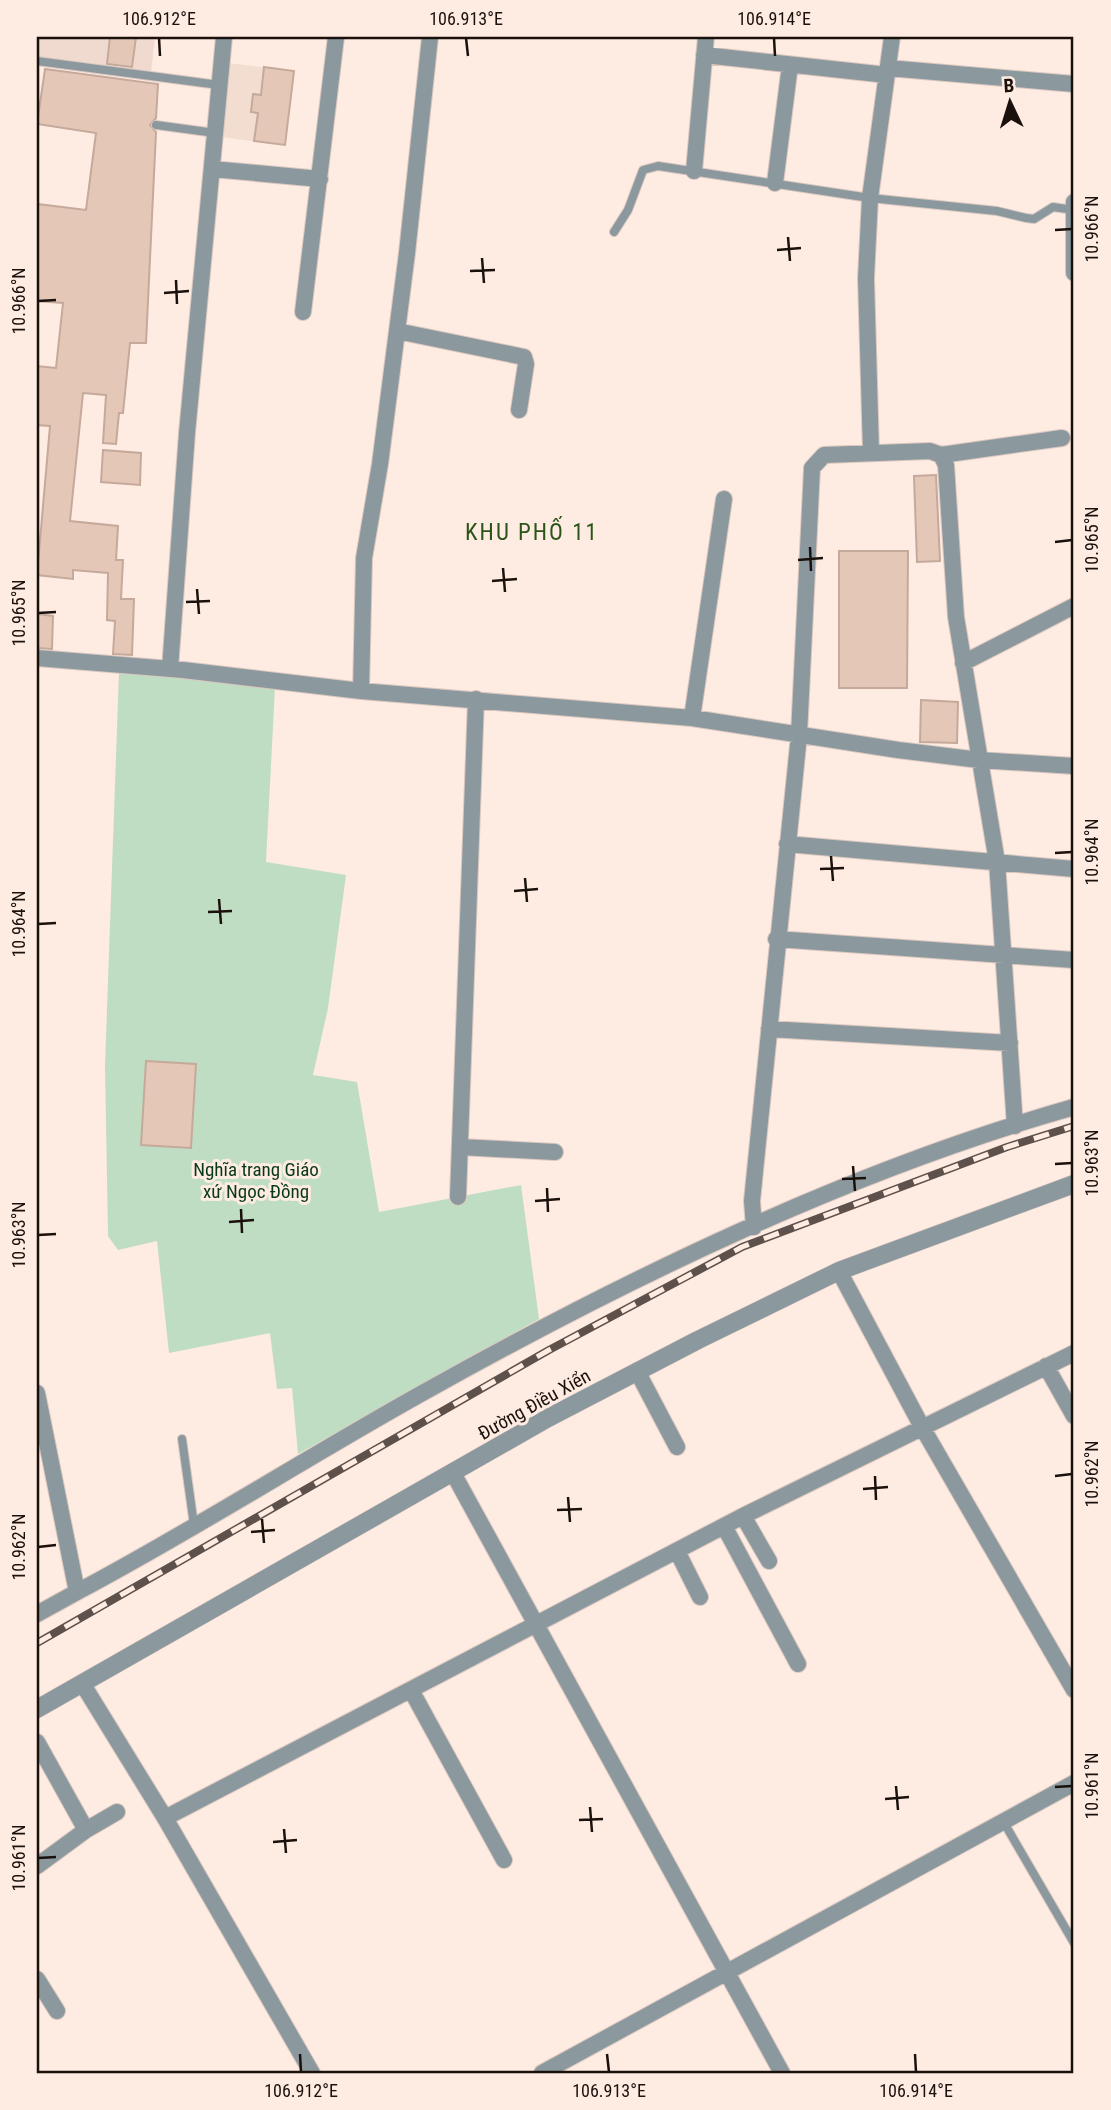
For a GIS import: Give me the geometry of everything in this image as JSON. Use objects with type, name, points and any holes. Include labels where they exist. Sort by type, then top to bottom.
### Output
[{"type":"street","points":[[170,669],[187,433],[224,37]]},
{"type":"street","points":[[303,312],[336,37]]},
{"type":"street","points":[[361,691],[364,558],[397,331],[430,37]]},
{"type":"street","points":[[694,171],[706,37]]},
{"type":"street","points":[[871,452],[866,278],[870,198],[892,37]]},
{"type":"street","points":[[704,55],[790,65],[1074,84]]},
{"type":"street","points":[[775,183],[790,65]]},
{"type":"street","points":[[212,169],[320,179]]},
{"type":"street","points":[[1074,202],[1074,274]]},
{"type":"street","points":[[397,331],[523,358],[526,365],[519,410]]},
{"type":"street","points":[[754,1227],[752,1201],[776,939],[799,735],[812,468],[824,455],[930,451],[941,455],[1062,438]]},
{"type":"street","points":[[941,455],[946,465],[956,617],[997,862],[1015,1126]]},
{"type":"street","points":[[692,718],[724,499]]},
{"type":"street","points":[[963,663],[1074,607]]},
{"type":"street","points":[[37,658],[170,669],[361,691],[692,718],[979,760],[1074,766]]},
{"type":"street","points":[[458,1197],[476,699]]},
{"type":"street","points":[[787,844],[1074,869]]},
{"type":"street","points":[[776,939],[1074,960]]},
{"type":"street","points":[[769,1029],[1010,1043]]},
{"type":"street","points":[[37,1614],[568,1314],[843,1188],[1074,1107]]},
{"type":"street","points":[[460,1147],[555,1152]]},
{"type":"street","name":"Đường Điều Xiển","points":[[37,1709],[637,1371],[839,1271],[1074,1184]]},
{"type":"street","points":[[839,1271],[922,1427],[1074,1690]]},
{"type":"street","points":[[165,1818],[743,1516],[1074,1353]]},
{"type":"street","points":[[1046,1366],[1074,1416]]},
{"type":"street","points":[[637,1371],[677,1447]]},
{"type":"street","points":[[37,1393],[77,1592]]},
{"type":"street","points":[[453,1473],[782,2073]]},
{"type":"street","points":[[743,1516],[769,1561]]},
{"type":"street","points":[[724,1526],[799,1664]]},
{"type":"street","points":[[677,1551],[700,1597]]},
{"type":"street","points":[[82,1682],[165,1818],[312,2073]]},
{"type":"street","points":[[411,1690],[504,1860]]},
{"type":"street","points":[[37,1742],[86,1830]]},
{"type":"street","points":[[546,2072],[726,1970],[1074,1783]]},
{"type":"street","points":[[37,1866],[86,1830],[117,1812]]},
{"type":"street","points":[[37,1979],[57,2011]]},
{"type":"lane","points":[[37,61],[219,85]]},
{"type":"lane","points":[[156,125],[215,132]]},
{"type":"lane","points":[[614,232],[628,210],[643,170],[658,166],[870,198],[997,211],[1034,219],[1053,207],[1074,210]]},
{"type":"lane","points":[[182,1439],[194,1525]]},
{"type":"lane","points":[[1003,1821],[1074,1943]]},
{"type":"shaded area","points":[[37,37],[155,37],[151,72],[37,57]]},
{"type":"shaded area","points":[[228,63],[294,71],[285,145],[221,137]]},
{"type":"green space","name":"Nghĩa trang Giáo xứ Ngọc Đồng","points":[[119,672],[275,687],[266,862],[346,875],[328,1008],[313,1075],[357,1082],[379,1212],[521,1185],[539,1319],[298,1454],[292,1388],[277,1389],[270,1333],[169,1353],[157,1241],[118,1250],[108,1236],[105,1065]]},
{"type":"building","points":[[110,37],[136,37],[132,67],[107,64]]},
{"type":"building","points":[[264,67],[294,71],[285,145],[254,141],[258,113],[251,112],[253,94],[261,95]]},
{"type":"building","points":[[45,69],[158,84],[156,118],[150,125],[156,132],[146,343],[130,343],[123,413],[119,413],[116,444],[103,443],[106,395],[83,393],[70,521],[118,526],[116,560],[123,560],[121,599],[134,599],[132,655],[113,654],[115,621],[107,620],[108,573],[73,570],[73,579],[37,575],[50,426],[37,425],[37,366],[56,368],[63,303],[37,301],[37,204],[86,210],[96,133],[37,124]]},
{"type":"building","points":[[103,450],[141,453],[140,485],[101,482]]},
{"type":"building","points":[[936,475],[940,561],[917,562],[914,476]]},
{"type":"building","points":[[839,551],[908,551],[907,688],[839,688]]},
{"type":"building","points":[[37,614],[53,616],[52,649],[37,648]]},
{"type":"building","points":[[921,700],[958,702],[957,743],[920,742]]},
{"type":"building","points":[[146,1061],[196,1064],[191,1148],[141,1145]]},
{"type":"railway","points":[[37,1643],[549,1350],[742,1247],[1007,1147],[1074,1126]]},
{"type":"district","name":"KHU PHỐ 11","points":[[532,532]]}]
